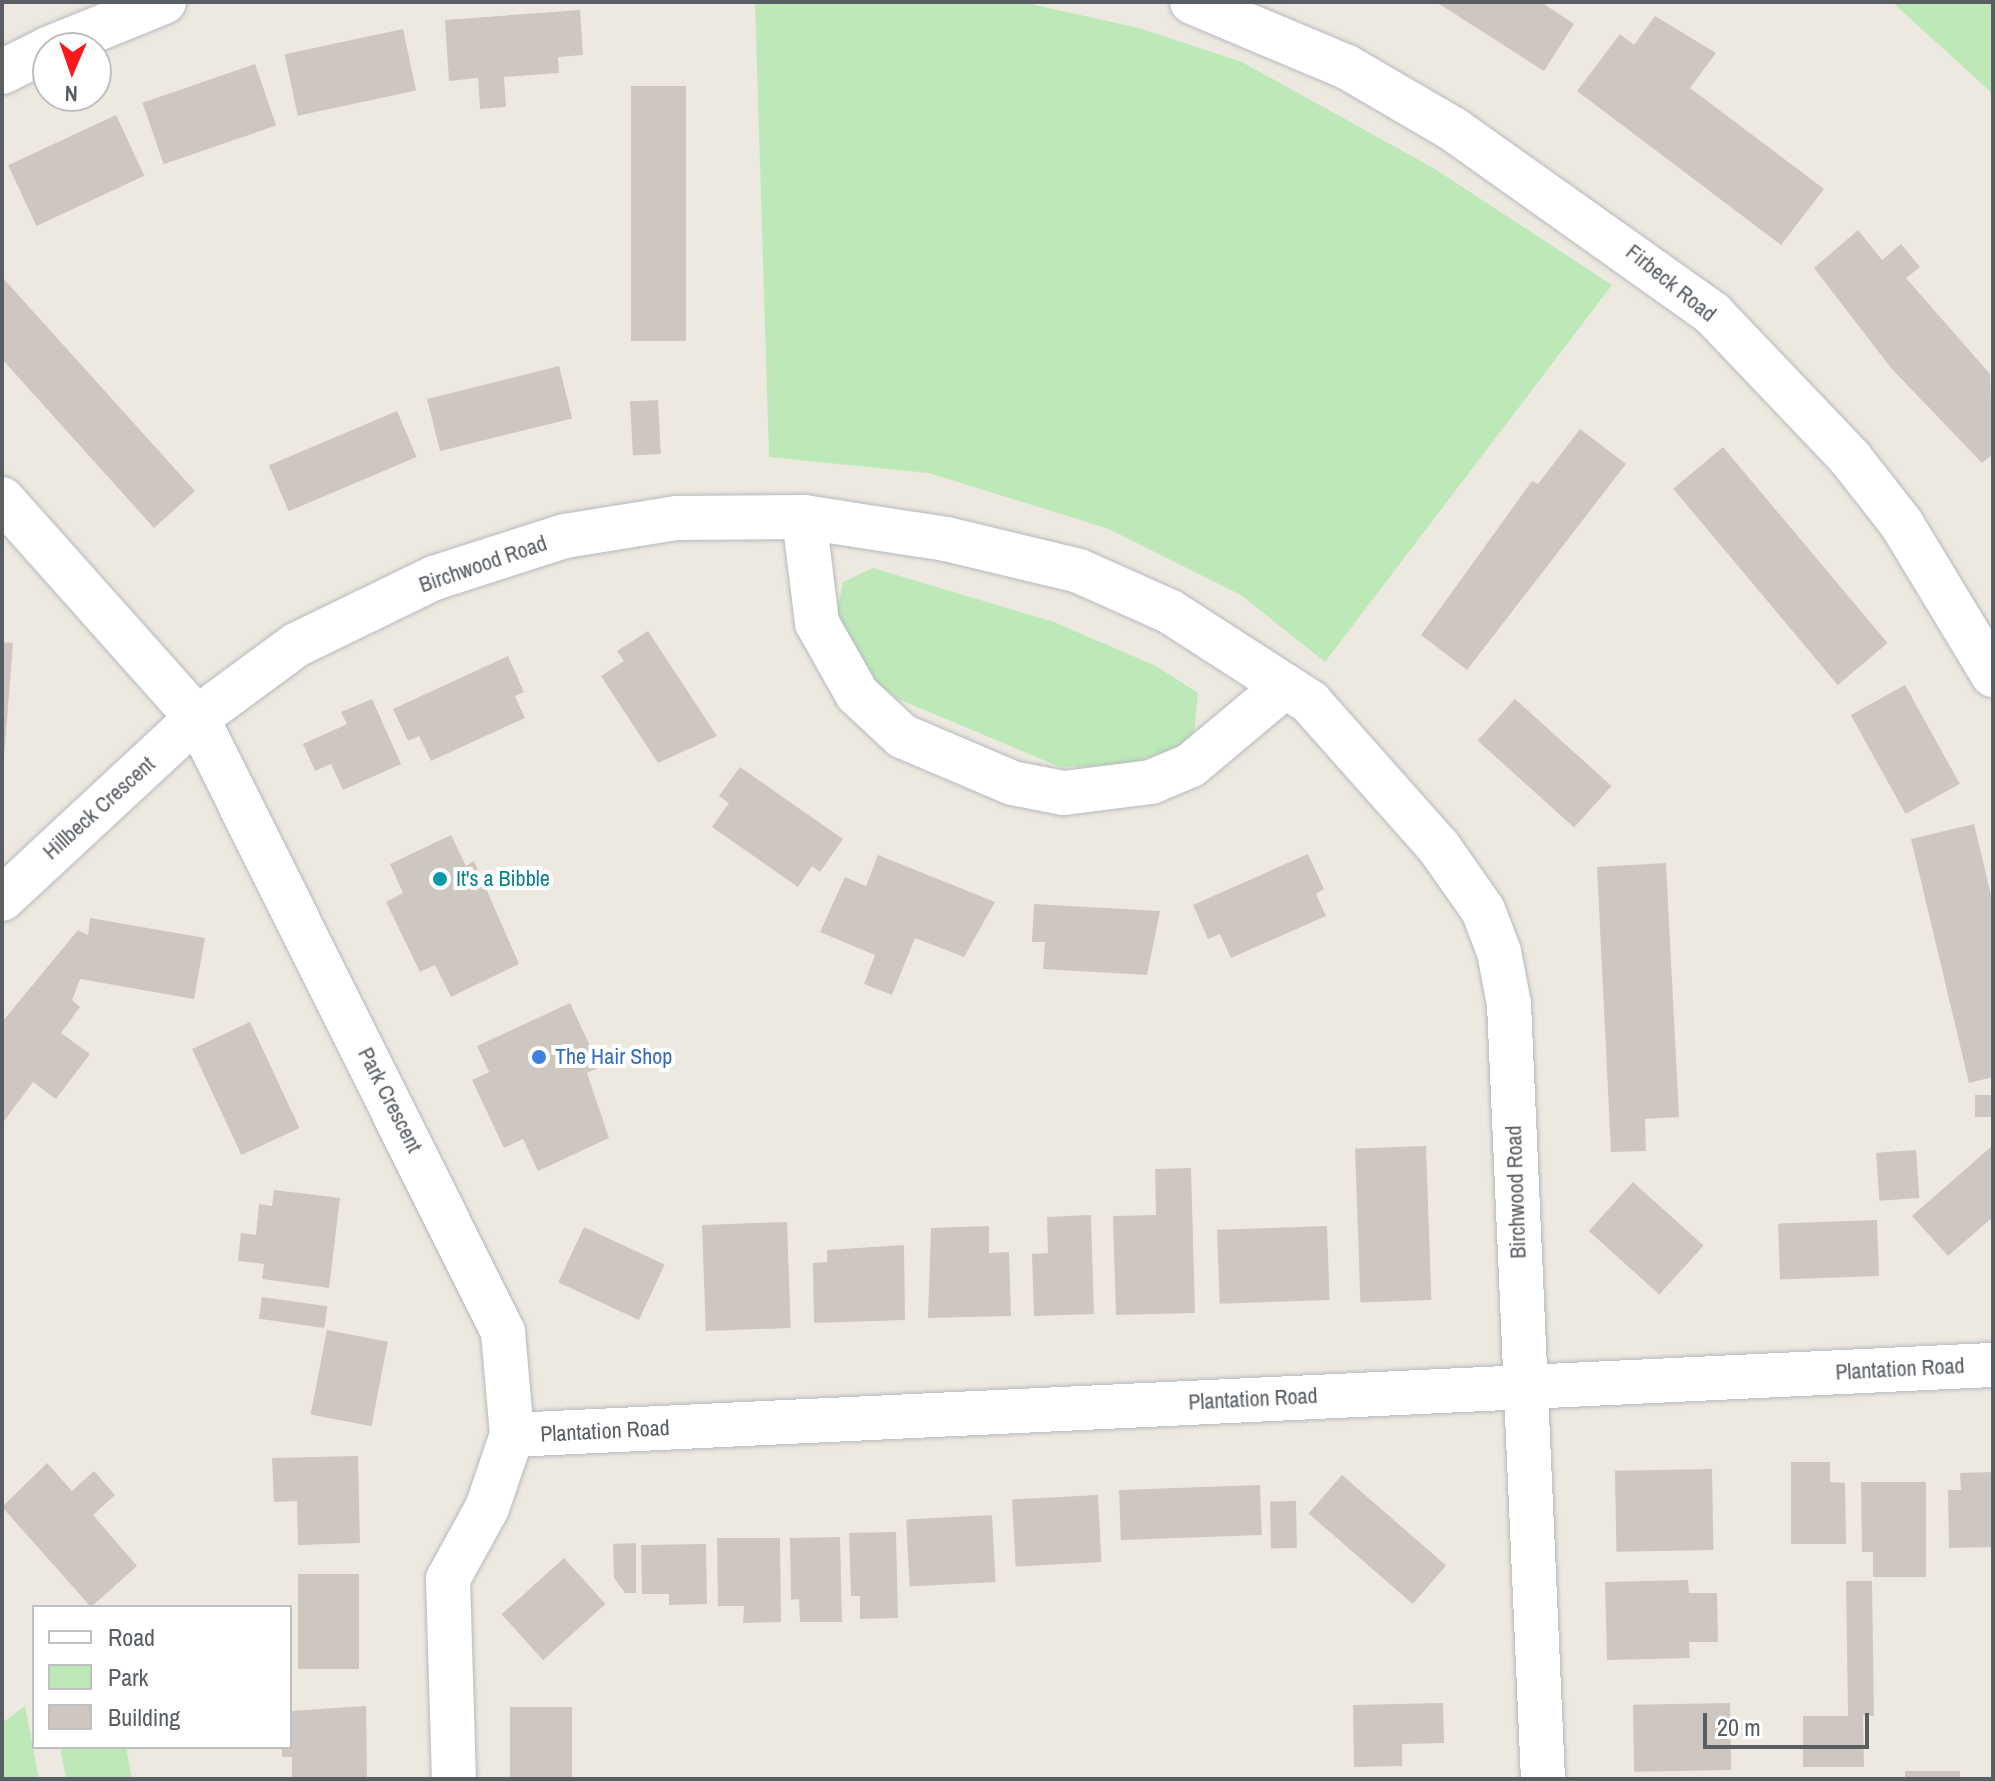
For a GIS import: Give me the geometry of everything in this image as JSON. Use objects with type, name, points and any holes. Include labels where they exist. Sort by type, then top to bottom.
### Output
[{"type":"street","points":[[89,32],[164,2]]},
{"type":"street","name":"Firbeck Road","points":[[1192,2],[1241,9],[1453,129],[1713,314],[1850,458],[1901,523],[1993,675]]},
{"type":"street","points":[[2,72],[32,57]]},
{"type":"street","name":"Park Crescent","points":[[2,499],[197,718],[477,1271],[503,1332],[512,1435],[487,1508],[448,1579],[454,1779]]},
{"type":"street","points":[[804,517],[817,623],[857,694],[902,736],[1012,783],[1064,793],[1151,782],[1191,765],[1285,686]]},
{"type":"street","name":"Birchwood Road","points":[[197,718],[296,645],[492,556],[676,518],[804,517],[946,539],[1079,571],[1169,611],[1310,702],[1438,846],[1483,910],[1499,952],[1509,1004],[1523,1386],[1543,1779]]},
{"type":"street","name":"Hillbeck Crescent","points":[[2,899],[197,718]]},
{"type":"street","name":"Plantation Road","points":[[512,1435],[1993,1365]]},
{"type":"green space","points":[[755,2],[1021,2],[1139,28],[1242,62],[1435,169],[1612,285],[1325,662],[1241,595],[1109,529],[929,473],[769,457]]},
{"type":"green space","points":[[1892,2],[1993,2],[1993,94]]},
{"type":"green space","points":[[873,568],[1054,622],[1156,666],[1198,693],[1194,733],[1171,752],[1121,765],[1060,767],[896,698],[869,676],[837,613],[843,582]]},
{"type":"green space","points":[[25,1706],[39,1779],[2,1779],[2,1723]]},
{"type":"green space","points":[[60,1749],[126,1749],[132,1779],[66,1779]]},
{"type":"building","points":[[1436,2],[1541,2],[1574,24],[1544,71]]},
{"type":"building","points":[[580,10],[583,55],[558,57],[559,73],[504,77],[506,107],[480,109],[478,78],[449,81],[445,20]]},
{"type":"building","points":[[1655,16],[1716,53],[1690,88],[1824,189],[1781,245],[1577,91],[1620,34],[1634,45]]},
{"type":"building","points":[[403,29],[416,91],[298,116],[285,54]]},
{"type":"building","points":[[255,64],[276,125],[164,164],[142,103]]},
{"type":"building","points":[[631,86],[686,86],[686,341],[631,341]]},
{"type":"building","points":[[116,115],[144,176],[36,226],[8,165]]},
{"type":"building","points":[[1858,230],[1882,260],[1901,244],[1920,267],[1906,278],[1990,374],[1993,454],[1982,463],[1891,368],[1814,268]]},
{"type":"building","points":[[2,277],[195,491],[154,528],[2,359]]},
{"type":"building","points":[[559,366],[572,418],[440,451],[427,399]]},
{"type":"building","points":[[658,400],[661,454],[633,455],[630,401]]},
{"type":"building","points":[[397,411],[417,457],[289,511],[269,465]]},
{"type":"building","points":[[1580,429],[1626,464],[1467,670],[1421,635],[1532,481],[1538,484]]},
{"type":"building","points":[[1723,447],[1888,643],[1838,685],[1673,489]]},
{"type":"building","points":[[648,631],[717,736],[658,763],[601,676],[624,661],[617,651]]},
{"type":"building","points":[[2,642],[13,643],[4,758],[2,758]]},
{"type":"building","points":[[508,656],[524,692],[515,696],[525,718],[431,761],[419,736],[408,741],[393,709]]},
{"type":"building","points":[[1905,685],[1960,784],[1906,814],[1851,715]]},
{"type":"building","points":[[372,699],[401,764],[343,790],[331,764],[315,771],[303,744],[347,724],[341,712]]},
{"type":"building","points":[[1515,699],[1612,786],[1574,828],[1478,741]]},
{"type":"building","points":[[740,767],[843,839],[820,872],[812,866],[798,887],[712,827],[729,803],[719,796]]},
{"type":"building","points":[[1974,824],[1993,903],[1993,1077],[1969,1083],[1911,839]]},
{"type":"building","points":[[451,835],[466,866],[474,861],[519,964],[451,997],[435,965],[420,972],[386,902],[403,893],[390,864]]},
{"type":"building","points":[[1308,854],[1324,889],[1316,894],[1326,916],[1231,958],[1220,934],[1208,939],[1193,905]]},
{"type":"building","points":[[878,855],[995,902],[964,957],[915,938],[892,995],[864,984],[875,955],[820,932],[845,877],[866,886]]},
{"type":"building","points":[[1666,863],[1679,1117],[1645,1119],[1646,1151],[1611,1152],[1597,867]]},
{"type":"building","points":[[1034,904],[1160,911],[1147,975],[1043,969],[1045,942],[1032,942]]},
{"type":"building","points":[[90,918],[205,938],[194,999],[80,979],[72,1000],[80,1007],[61,1033],[90,1054],[56,1099],[33,1082],[2,1124],[2,1022],[78,930],[88,935]]},
{"type":"building","points":[[570,1003],[600,1067],[587,1073],[609,1138],[538,1171],[523,1139],[504,1148],[472,1080],[489,1072],[477,1046]]},
{"type":"building","points":[[250,1022],[299,1128],[241,1155],[192,1049]]},
{"type":"building","points":[[1975,1095],[1993,1095],[1993,1117],[1975,1117]]},
{"type":"building","points":[[1993,1145],[1993,1217],[1948,1256],[1912,1216]]},
{"type":"building","points":[[1426,1146],[1431,1300],[1360,1302],[1355,1148]]},
{"type":"building","points":[[1916,1150],[1919,1198],[1879,1201],[1876,1153]]},
{"type":"building","points":[[1191,1168],[1195,1313],[1116,1315],[1113,1216],[1156,1215],[1155,1169]]},
{"type":"building","points":[[1633,1182],[1704,1246],[1659,1295],[1589,1231]]},
{"type":"building","points":[[274,1190],[340,1198],[329,1288],[262,1279],[264,1264],[238,1261],[241,1233],[256,1235],[259,1204],[272,1206]]},
{"type":"building","points":[[1091,1215],[1094,1314],[1034,1316],[1032,1254],[1048,1253],[1047,1217]]},
{"type":"building","points":[[1877,1220],[1879,1276],[1780,1279],[1778,1223]]},
{"type":"building","points":[[787,1222],[791,1328],[706,1331],[702,1225]]},
{"type":"building","points":[[989,1226],[989,1253],[1009,1252],[1011,1316],[928,1318],[931,1228]]},
{"type":"building","points":[[1327,1226],[1330,1300],[1220,1304],[1217,1230]]},
{"type":"building","points":[[584,1227],[665,1265],[639,1320],[558,1282]]},
{"type":"building","points":[[904,1245],[905,1320],[814,1323],[813,1263],[827,1262],[827,1250]]},
{"type":"building","points":[[262,1297],[327,1306],[324,1328],[259,1319]]},
{"type":"building","points":[[327,1330],[388,1342],[371,1426],[311,1414]]},
{"type":"building","points":[[358,1456],[360,1543],[298,1545],[297,1501],[274,1502],[272,1458]]},
{"type":"building","points":[[1791,1462],[1830,1462],[1830,1482],[1845,1483],[1846,1544],[1791,1544]]},
{"type":"building","points":[[47,1463],[72,1491],[94,1471],[115,1495],[93,1515],[137,1566],[93,1605],[89,1605],[2,1507]]},
{"type":"building","points":[[1712,1469],[1713,1550],[1616,1552],[1615,1471]]},
{"type":"building","points":[[1993,1472],[1993,1547],[1949,1548],[1948,1490],[1961,1490],[1960,1473]]},
{"type":"building","points":[[1342,1475],[1446,1566],[1413,1604],[1309,1513]]},
{"type":"building","points":[[1861,1482],[1926,1482],[1926,1577],[1873,1577],[1873,1552],[1862,1552]]},
{"type":"building","points":[[1260,1485],[1262,1535],[1121,1540],[1119,1490]]},
{"type":"building","points":[[1098,1495],[1102,1562],[1016,1566],[1012,1500]]},
{"type":"building","points":[[1270,1501],[1296,1501],[1297,1548],[1271,1548]]},
{"type":"building","points":[[992,1515],[996,1582],[910,1586],[906,1520]]},
{"type":"building","points":[[896,1532],[898,1618],[860,1619],[860,1596],[851,1596],[849,1533]]},
{"type":"building","points":[[840,1537],[842,1622],[800,1622],[799,1599],[791,1600],[790,1538]]},
{"type":"building","points":[[717,1538],[780,1538],[781,1622],[743,1623],[744,1606],[718,1606]]},
{"type":"building","points":[[636,1543],[636,1593],[625,1593],[614,1578],[613,1544]]},
{"type":"building","points":[[706,1544],[707,1604],[669,1605],[669,1594],[642,1594],[641,1545]]},
{"type":"building","points":[[564,1558],[605,1604],[543,1660],[502,1614]]},
{"type":"building","points":[[298,1574],[359,1574],[359,1669],[298,1669]]},
{"type":"building","points":[[1688,1580],[1689,1593],[1717,1593],[1718,1642],[1689,1642],[1690,1658],[1607,1660],[1605,1582]]},
{"type":"building","points":[[1846,1581],[1872,1581],[1874,1716],[1863,1715],[1864,1767],[1803,1767],[1803,1716],[1848,1716]]},
{"type":"building","points":[[1443,1703],[1444,1743],[1402,1744],[1402,1766],[1354,1767],[1353,1705]]},
{"type":"building","points":[[1730,1703],[1731,1770],[1634,1772],[1633,1705]]},
{"type":"building","points":[[366,1706],[367,1779],[292,1779],[292,1757],[282,1757],[282,1749],[292,1749],[292,1711]]},
{"type":"building","points":[[510,1707],[572,1707],[572,1779],[510,1779]]},
{"type":"building","points":[[1905,1771],[1960,1771],[1960,1779],[1905,1779]]},
{"type":"place","name":"It's a Bibble","points":[[440,879]]},
{"type":"place","name":"The Hair Shop","points":[[539,1057]]}]
